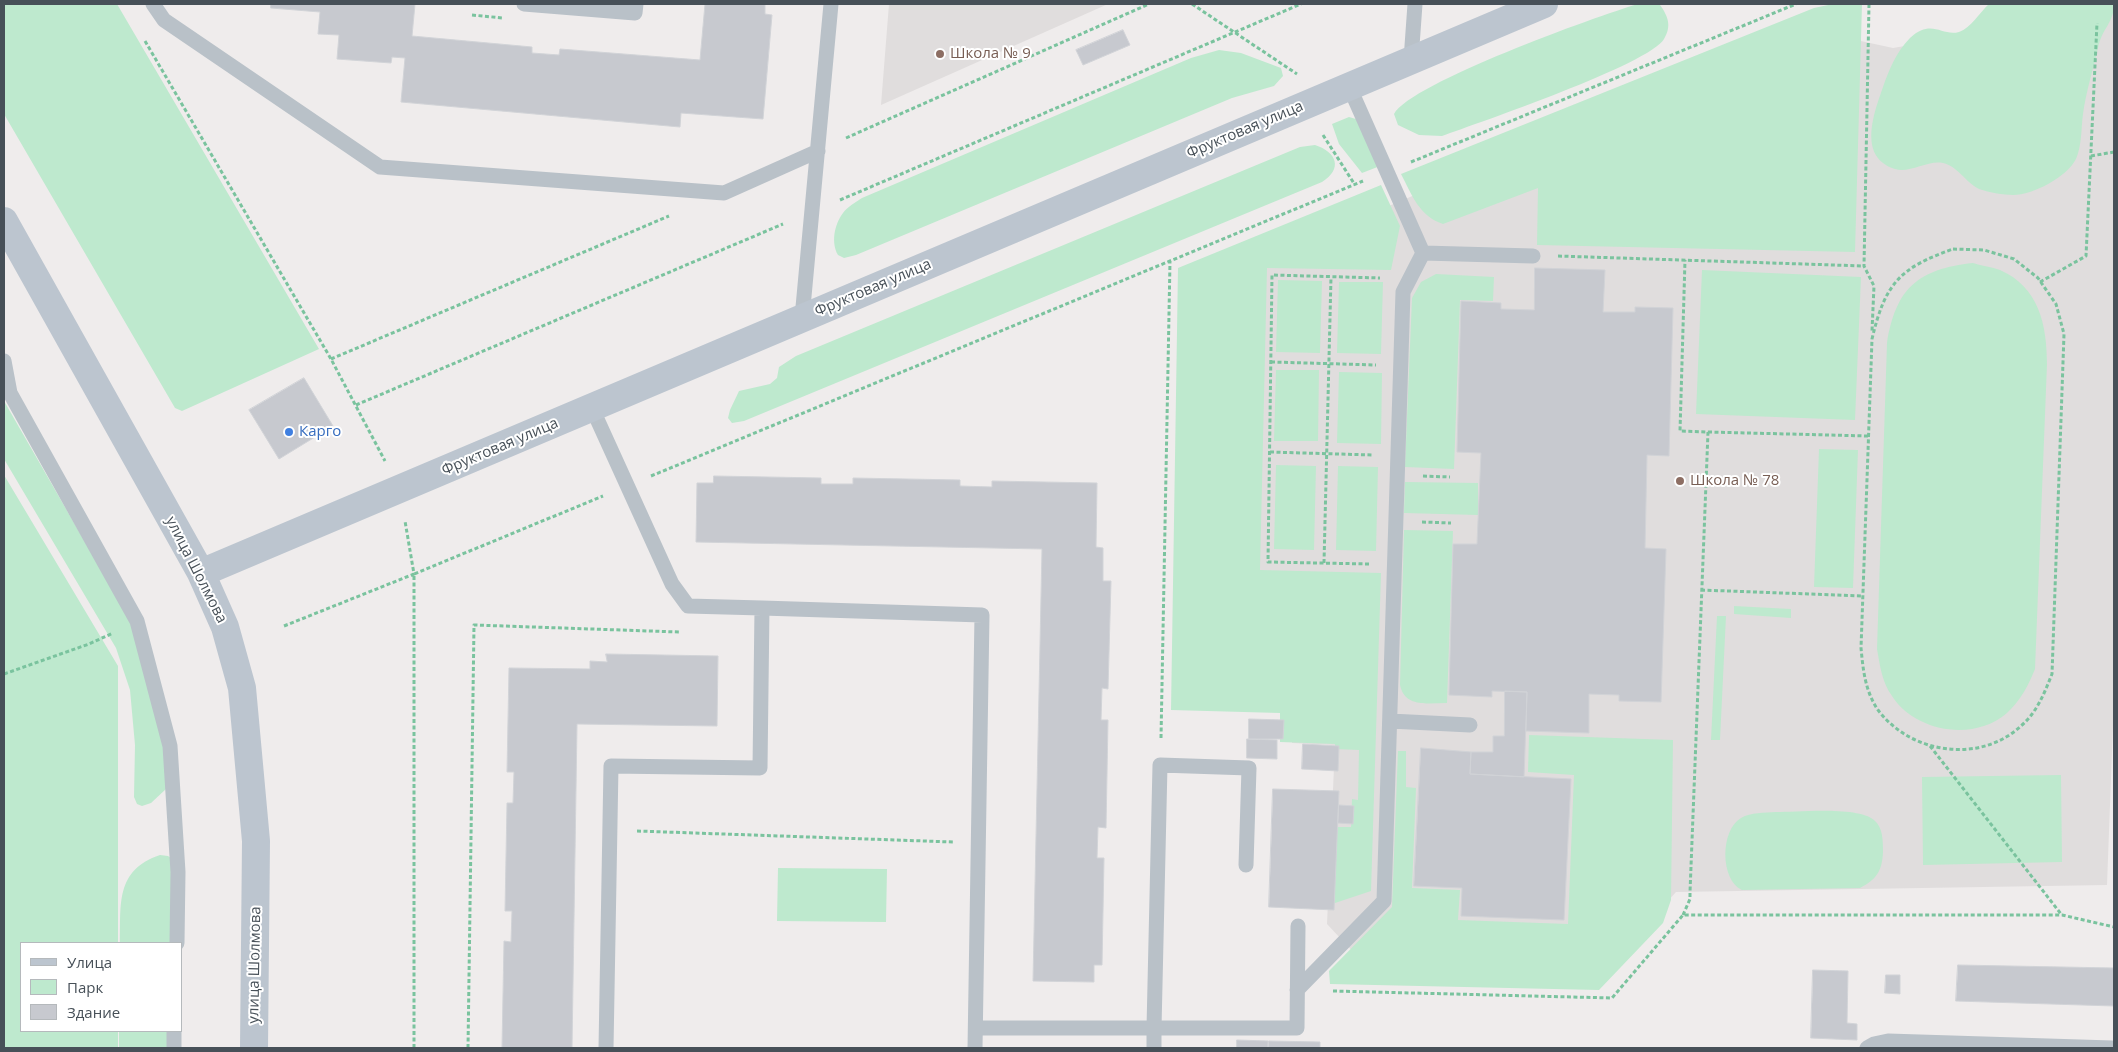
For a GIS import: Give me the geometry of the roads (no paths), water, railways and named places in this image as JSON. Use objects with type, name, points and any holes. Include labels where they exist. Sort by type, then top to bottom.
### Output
[{"type":"street","name":"Фруктовая улица","points":[[201,573],[1544,4]]},
{"type":"street","name":"улица Шолмова","points":[[4,221],[201,573],[224,627],[242,688],[256,841],[254,1048]]},
{"type":"lane","points":[[153,4],[164,20],[380,167],[724,193],[818,151]]},
{"type":"lane","points":[[524,4],[635,13],[636,4]]},
{"type":"lane","points":[[802,318],[831,4]]},
{"type":"lane","points":[[1411,60],[1415,4]]},
{"type":"lane","points":[[1349,86],[1423,253]]},
{"type":"lane","points":[[1423,253],[1533,256]]},
{"type":"lane","points":[[1297,990],[1384,901],[1403,292],[1423,253]]},
{"type":"lane","points":[[4,361],[10,393],[138,621],[170,746],[178,872],[177,942]]},
{"type":"lane","points":[[592,408],[672,584],[688,606],[982,615],[975,1048]]},
{"type":"lane","points":[[606,1048],[611,766],[760,768],[762,608]]},
{"type":"lane","points":[[1390,721],[1470,725]]},
{"type":"lane","points":[[1154,1048],[1160,765],[1249,768],[1246,865]]},
{"type":"lane","points":[[976,1028],[1297,1028],[1298,926]]},
{"type":"lane","points":[[174,1032],[174,1048]]},
{"type":"lane","points":[[1867,1048],[1874,1044],[1888,1041],[2112,1048]]},
{"type":"place","name":"Школа № 9","points":[[940,54]]},
{"type":"place","name":"Карго","points":[[289,432]]},
{"type":"place","name":"Школа № 78","points":[[1680,481]]}]
